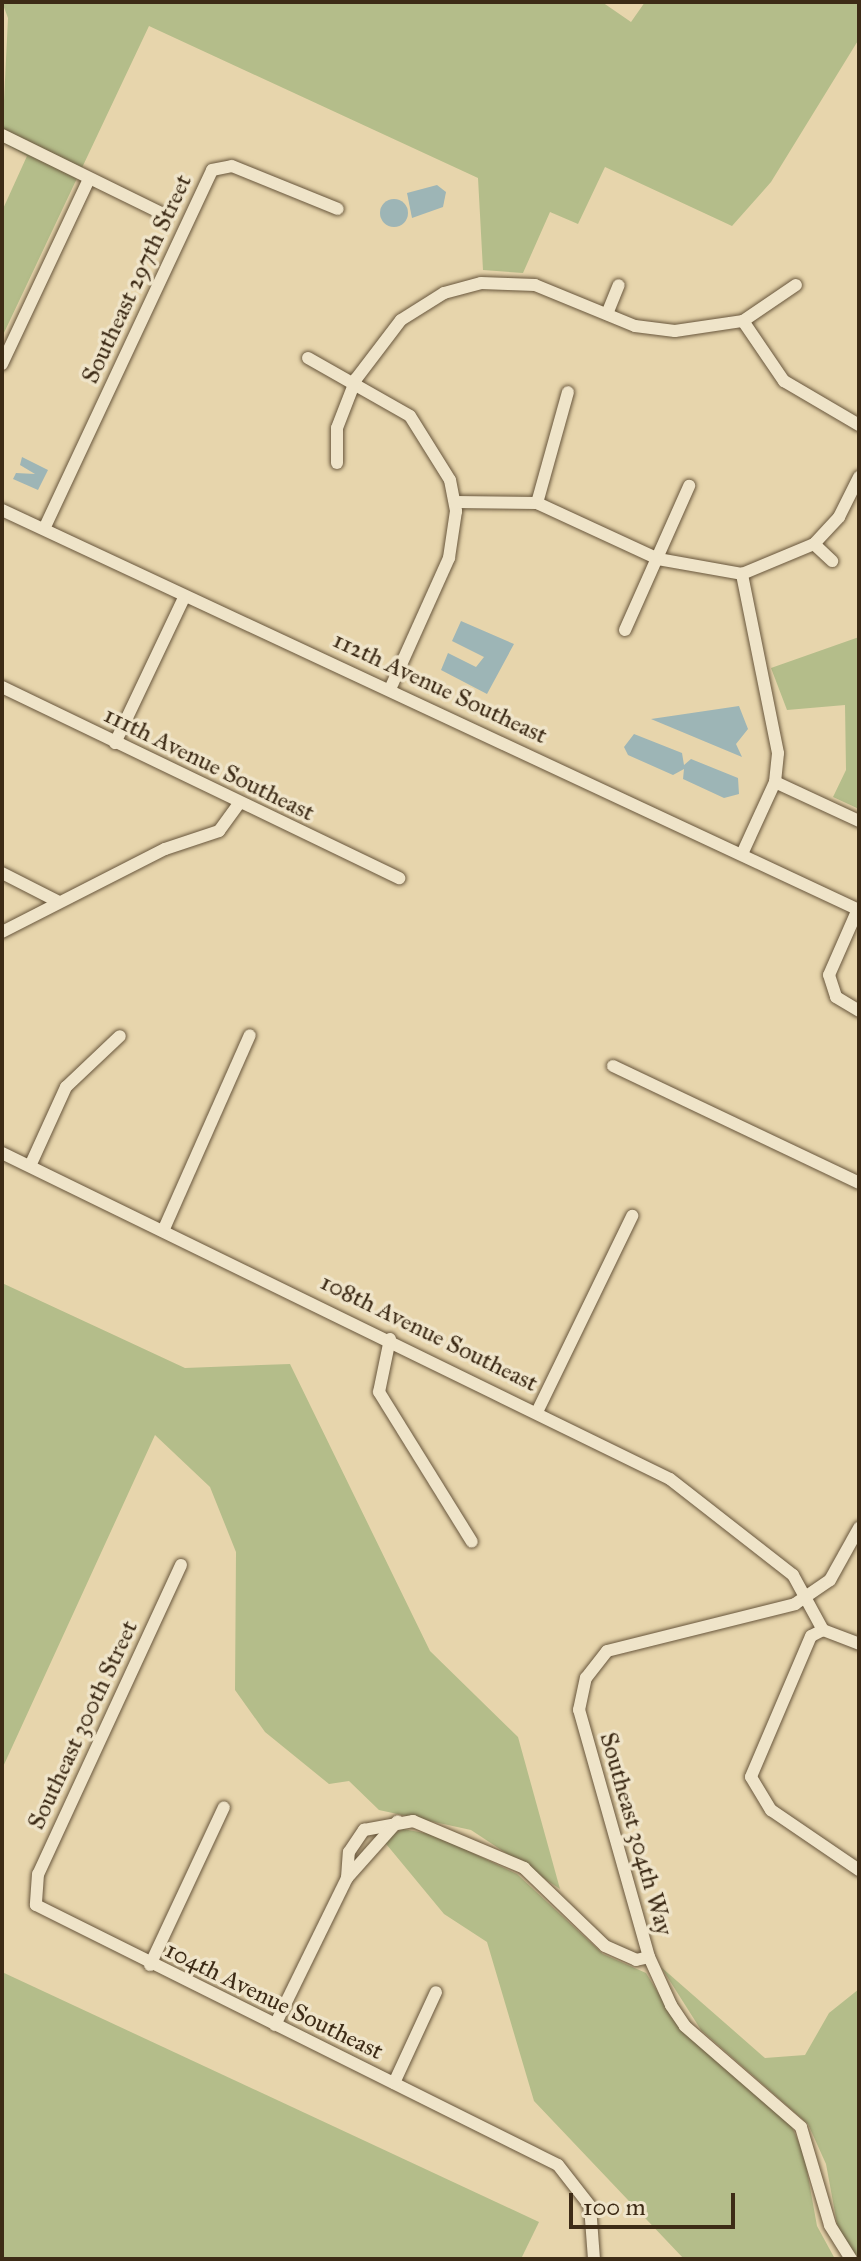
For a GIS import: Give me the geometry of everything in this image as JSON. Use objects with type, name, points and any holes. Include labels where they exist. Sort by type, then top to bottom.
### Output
[{"type":"street","points":[[2,135],[165,215]]},
{"type":"street","name":"Southeast 297th Street","points":[[44,529],[212,170],[232,166],[338,209]]},
{"type":"street","points":[[2,364],[89,179]]},
{"type":"street","points":[[337,463],[337,428],[356,379],[401,320],[460,287],[535,285],[607,314],[664,331],[743,321],[796,285]]},
{"type":"street","points":[[607,314],[619,285]]},
{"type":"street","points":[[743,321],[784,381],[859,425]]},
{"type":"street","points":[[308,358],[356,379],[426,433],[455,502],[449,558],[391,687]]},
{"type":"street","points":[[537,503],[568,392]]},
{"type":"street","points":[[455,502],[537,503],[658,559],[742,574],[814,544],[839,517],[859,477]]},
{"type":"street","points":[[625,630],[689,486]]},
{"type":"street","name":"112th Avenue Southeast","points":[[2,510],[184,598],[391,687],[859,909]]},
{"type":"street","points":[[814,544],[832,561]]},
{"type":"street","points":[[742,574],[777,731],[775,782],[742,854]]},
{"type":"street","points":[[115,743],[184,598]]},
{"type":"street","name":"111th Avenue Southeast","points":[[2,687],[399,878]]},
{"type":"street","points":[[775,782],[859,821]]},
{"type":"street","points":[[2,932],[57,901],[219,831],[239,803]]},
{"type":"street","points":[[2,873],[57,901]]},
{"type":"street","points":[[859,909],[830,986],[859,1011]]},
{"type":"street","points":[[163,1231],[250,1035]]},
{"type":"street","points":[[30,1166],[66,1087],[120,1036]]},
{"type":"street","points":[[613,1066],[859,1183]]},
{"type":"street","name":"108th Avenue Southeast","points":[[2,1153],[538,1410],[670,1479],[793,1575],[823,1630]]},
{"type":"street","points":[[538,1410],[632,1216]]},
{"type":"street","points":[[390,1339],[379,1392],[472,1542]]},
{"type":"street","points":[[807,1598],[838,1570],[859,1528]]},
{"type":"street","name":"Southeast 300th Street","points":[[36,1905],[38,1874],[181,1565]]},
{"type":"street","name":"Southeast 304th Way","points":[[807,1598],[628,1640],[607,1651],[586,1678],[584,1740],[649,1957],[685,2026],[801,2127],[830,2225],[851,2259]]},
{"type":"street","points":[[859,1644],[823,1630],[811,1636],[752,1765],[753,1787],[771,1810],[859,1870]]},
{"type":"street","points":[[150,1965],[224,1807]]},
{"type":"street","points":[[347,1878],[349,1852],[364,1830],[398,1821],[431,1826],[507,1858],[546,1884],[605,1946],[636,1960],[649,1957]]},
{"type":"street","points":[[275,2025],[347,1878],[373,1842],[398,1821]]},
{"type":"street","name":"104th Avenue Southeast","points":[[36,1905],[150,1965],[558,2165],[581,2190],[594,2223],[594,2259]]},
{"type":"street","points":[[394,2083],[436,1992]]},
{"type":"green space","points":[[2,2],[602,2],[631,22],[645,2],[859,2],[859,39],[771,182],[732,226],[605,167],[578,224],[550,212],[523,273],[483,270],[478,178],[149,26],[2,337],[2,211],[27,156],[2,142],[8,18]]},
{"type":"green space","points":[[859,637],[859,809],[833,797],[846,770],[845,705],[787,710],[771,668]]},
{"type":"green space","points":[[2,1283],[185,1368],[290,1364],[430,1651],[518,1737],[560,1889],[471,1830],[379,1810],[349,1781],[329,1784],[265,1732],[235,1690],[236,1552],[210,1487],[155,1435],[2,1769]]},
{"type":"green space","points":[[403,1829],[435,1835],[517,1874],[603,1954],[646,1973],[681,2030],[791,2125],[804,2154],[817,2226],[835,2259],[684,2259],[534,2101],[487,1942],[444,1914],[382,1839]]},
{"type":"green space","points":[[661,1967],[765,2058],[805,2055],[829,2013],[859,1989],[859,2259],[838,2229],[826,2164],[808,2124],[701,2030]]},
{"type":"green space","points":[[2,1972],[539,2222],[521,2259],[2,2259]]},
{"type":"water","points":[[437,185],[446,192],[443,207],[412,218],[407,193]]},
{"type":"water","points":[[394,199],[404,203],[408,213],[404,223],[394,227],[384,223],[380,213],[384,203]]},
{"type":"water","points":[[22,457],[48,470],[38,490],[13,479],[16,473],[35,474],[20,465]]},
{"type":"water","points":[[461,621],[514,644],[487,694],[441,670],[448,653],[476,667],[484,657],[452,641]]},
{"type":"water","points":[[739,706],[748,729],[736,744],[742,757],[651,719]]},
{"type":"water","points":[[634,734],[682,753],[684,765],[691,759],[738,778],[739,794],[724,798],[683,779],[684,769],[673,775],[628,755],[624,747]]}]
